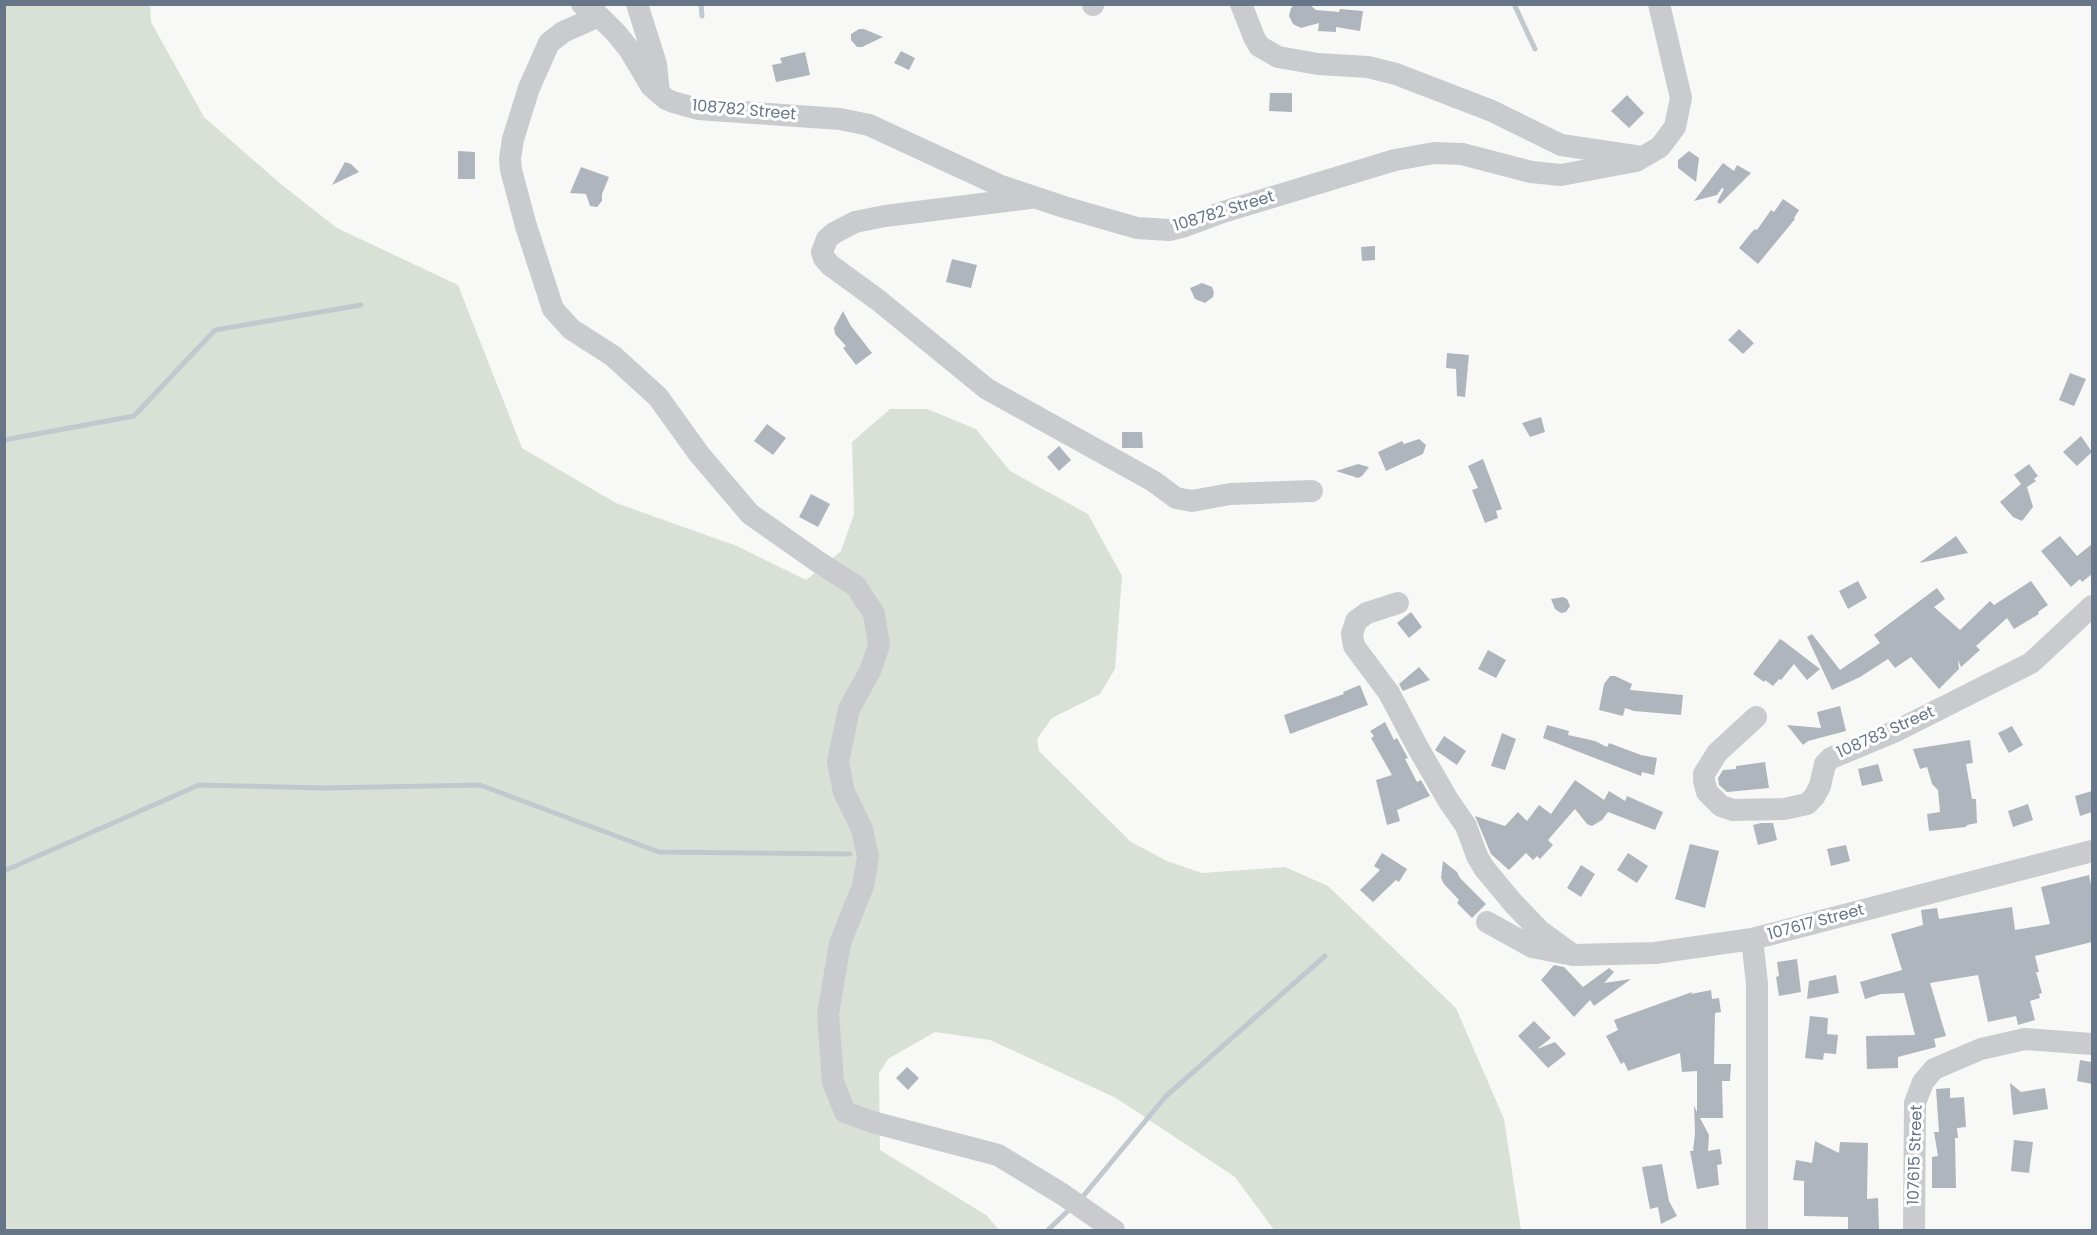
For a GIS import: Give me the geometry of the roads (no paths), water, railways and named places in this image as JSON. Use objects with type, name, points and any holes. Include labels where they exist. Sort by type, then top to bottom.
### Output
[{"type":"street","points":[[637,4],[656,64],[659,93]]},
{"type":"street","points":[[1241,4],[1259,46],[1278,57],[1318,64],[1359,65],[1379,69],[1492,111],[1561,145],[1642,158]]},
{"type":"street","name":"108782 Street","points":[[590,10],[629,49],[651,86],[673,102],[698,109],[840,119],[870,125],[1000,186],[1137,228],[1169,230],[1395,160],[1434,153],[1461,154],[1531,172],[1560,175],[1636,161],[1660,147],[1675,127],[1681,98],[1659,4]]},
{"type":"street","points":[[590,10],[549,43],[529,88],[513,139],[510,159],[526,225],[553,309],[571,329],[613,356],[658,397],[699,454],[750,514],[856,586],[874,614],[879,645],[870,671],[849,709],[838,762],[844,792],[862,829],[868,857],[863,886],[840,943],[828,1014],[833,1082],[844,1112],[872,1122],[998,1155],[1062,1194],[1114,1230]]},
{"type":"street","points":[[1035,197],[885,216],[855,222],[827,239],[822,252],[830,265],[878,300],[987,389],[1153,481],[1176,498],[1192,501],[1230,494],[1312,491]]},
{"type":"street","points":[[1398,603],[1367,613],[1356,621],[1352,634],[1354,646],[1389,693],[1443,791],[1466,826],[1484,868],[1539,930],[1573,955]]},
{"type":"street","name":"108783 Street","points":[[1756,717],[1717,753],[1704,774],[1707,792],[1721,806],[1733,810],[1784,809],[1807,804],[1820,786],[1825,764],[1831,758],[1896,731],[2031,663],[2092,606]]},
{"type":"street","name":"107617 Street","points":[[1757,1230],[1757,984],[1752,939],[2092,851]]},
{"type":"street","points":[[1486,922],[1532,947],[1573,955],[1654,953],[1752,939]]},
{"type":"street","name":"107615 Street","points":[[1914,1230],[1916,1103],[1923,1082],[1934,1069],[1981,1049],[2025,1039],[2092,1044]]},
{"type":"waterway","points":[[701,4],[702,16]]},
{"type":"waterway","points":[[1514,4],[1535,49]]},
{"type":"waterway","points":[[4,440],[134,416],[215,330],[361,305]]},
{"type":"waterway","points":[[4,871],[199,785],[324,788],[480,785],[659,852],[850,854]]},
{"type":"waterway","points":[[1080,1200],[1166,1096],[1325,956]]},
{"type":"waterway","points":[[1048,1230],[1071,1208]]}]
